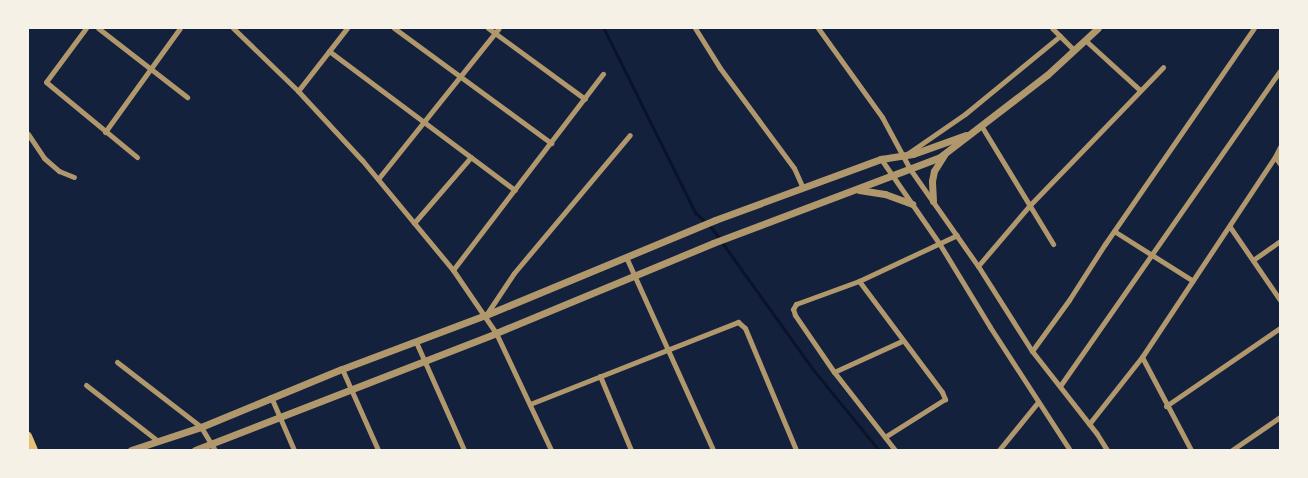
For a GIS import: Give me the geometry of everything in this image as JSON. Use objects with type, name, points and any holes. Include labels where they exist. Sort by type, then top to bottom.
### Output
[{"type":"main road","points":[[28,436],[34,450]]},
{"type":"street","points":[[86,28],[46,80],[47,84],[137,157]]},
{"type":"street","points":[[98,28],[187,97]]},
{"type":"street","points":[[105,132],[180,28]]},
{"type":"street","points":[[233,28],[298,91],[378,179],[453,270],[496,332],[551,450]]},
{"type":"street","points":[[298,91],[347,28]]},
{"type":"street","points":[[394,28],[551,143]]},
{"type":"street","points":[[488,28],[585,98]]},
{"type":"street","points":[[378,179],[499,28]]},
{"type":"street","points":[[695,28],[720,68],[794,168],[803,188]]},
{"type":"street","points":[[818,28],[876,108],[905,156],[910,169],[978,266],[1032,351],[1107,450]]},
{"type":"street","points":[[1052,28],[1074,50]]},
{"type":"street","points":[[195,450],[213,447],[280,418],[713,243],[893,176],[945,154],[1047,75],[1098,28]]},
{"type":"street","points":[[1032,351],[1069,300],[1114,231],[1254,28]]},
{"type":"street","points":[[905,156],[964,114],[1060,36]]},
{"type":"street","points":[[1085,40],[1140,90]]},
{"type":"street","points":[[329,51],[424,120],[515,190]]},
{"type":"street","points":[[978,266],[1030,206],[1162,67]]},
{"type":"street","points":[[1060,386],[1280,71]]},
{"type":"street","points":[[453,270],[604,74]]},
{"type":"street","points":[[982,126],[1053,244]]},
{"type":"street","points":[[131,450],[201,427],[342,369],[486,315],[715,220],[881,160],[905,156],[974,133]]},
{"type":"street","points":[[28,134],[44,158],[59,171],[74,177]]},
{"type":"street","points":[[486,315],[514,273],[630,135]]},
{"type":"street","points":[[1089,424],[1142,357],[1230,227],[1280,147]]},
{"type":"street","points":[[1275,157],[1280,153]]},
{"type":"street","points":[[933,202],[931,191],[933,176],[945,154]]},
{"type":"street","points":[[414,223],[471,157]]},
{"type":"street","points":[[1275,157],[1280,164]]},
{"type":"street","points":[[881,160],[939,243],[1070,450]]},
{"type":"street","points":[[856,190],[885,194],[912,204]]},
{"type":"street","points":[[1230,227],[1280,300]]},
{"type":"street","points":[[1114,231],[1193,281]]},
{"type":"street","points":[[894,450],[834,372],[795,315],[793,309],[796,304],[859,281],[956,235]]},
{"type":"street","points":[[1253,260],[1280,241]]},
{"type":"street","points":[[626,257],[713,450]]},
{"type":"street","points":[[859,281],[942,392],[945,399],[885,437]]},
{"type":"street","points":[[530,404],[738,322],[742,325],[796,450]]},
{"type":"street","points":[[1166,406],[1280,328]]},
{"type":"street","points":[[834,372],[902,341]]},
{"type":"street","points":[[416,342],[464,450]]},
{"type":"street","points":[[1142,357],[1166,406],[1191,450]]},
{"type":"street","points":[[117,362],[201,427],[213,447]]},
{"type":"street","points":[[342,369],[378,450]]},
{"type":"street","points":[[600,376],[631,450]]},
{"type":"street","points":[[86,385],[158,441]]},
{"type":"street","points":[[271,397],[294,450]]},
{"type":"street","points":[[999,450],[1038,402]]},
{"type":"street","points":[[1232,450],[1280,417]]},
{"type":"waterway","points":[[604,28],[696,213],[712,228],[813,369],[879,450]]}]
